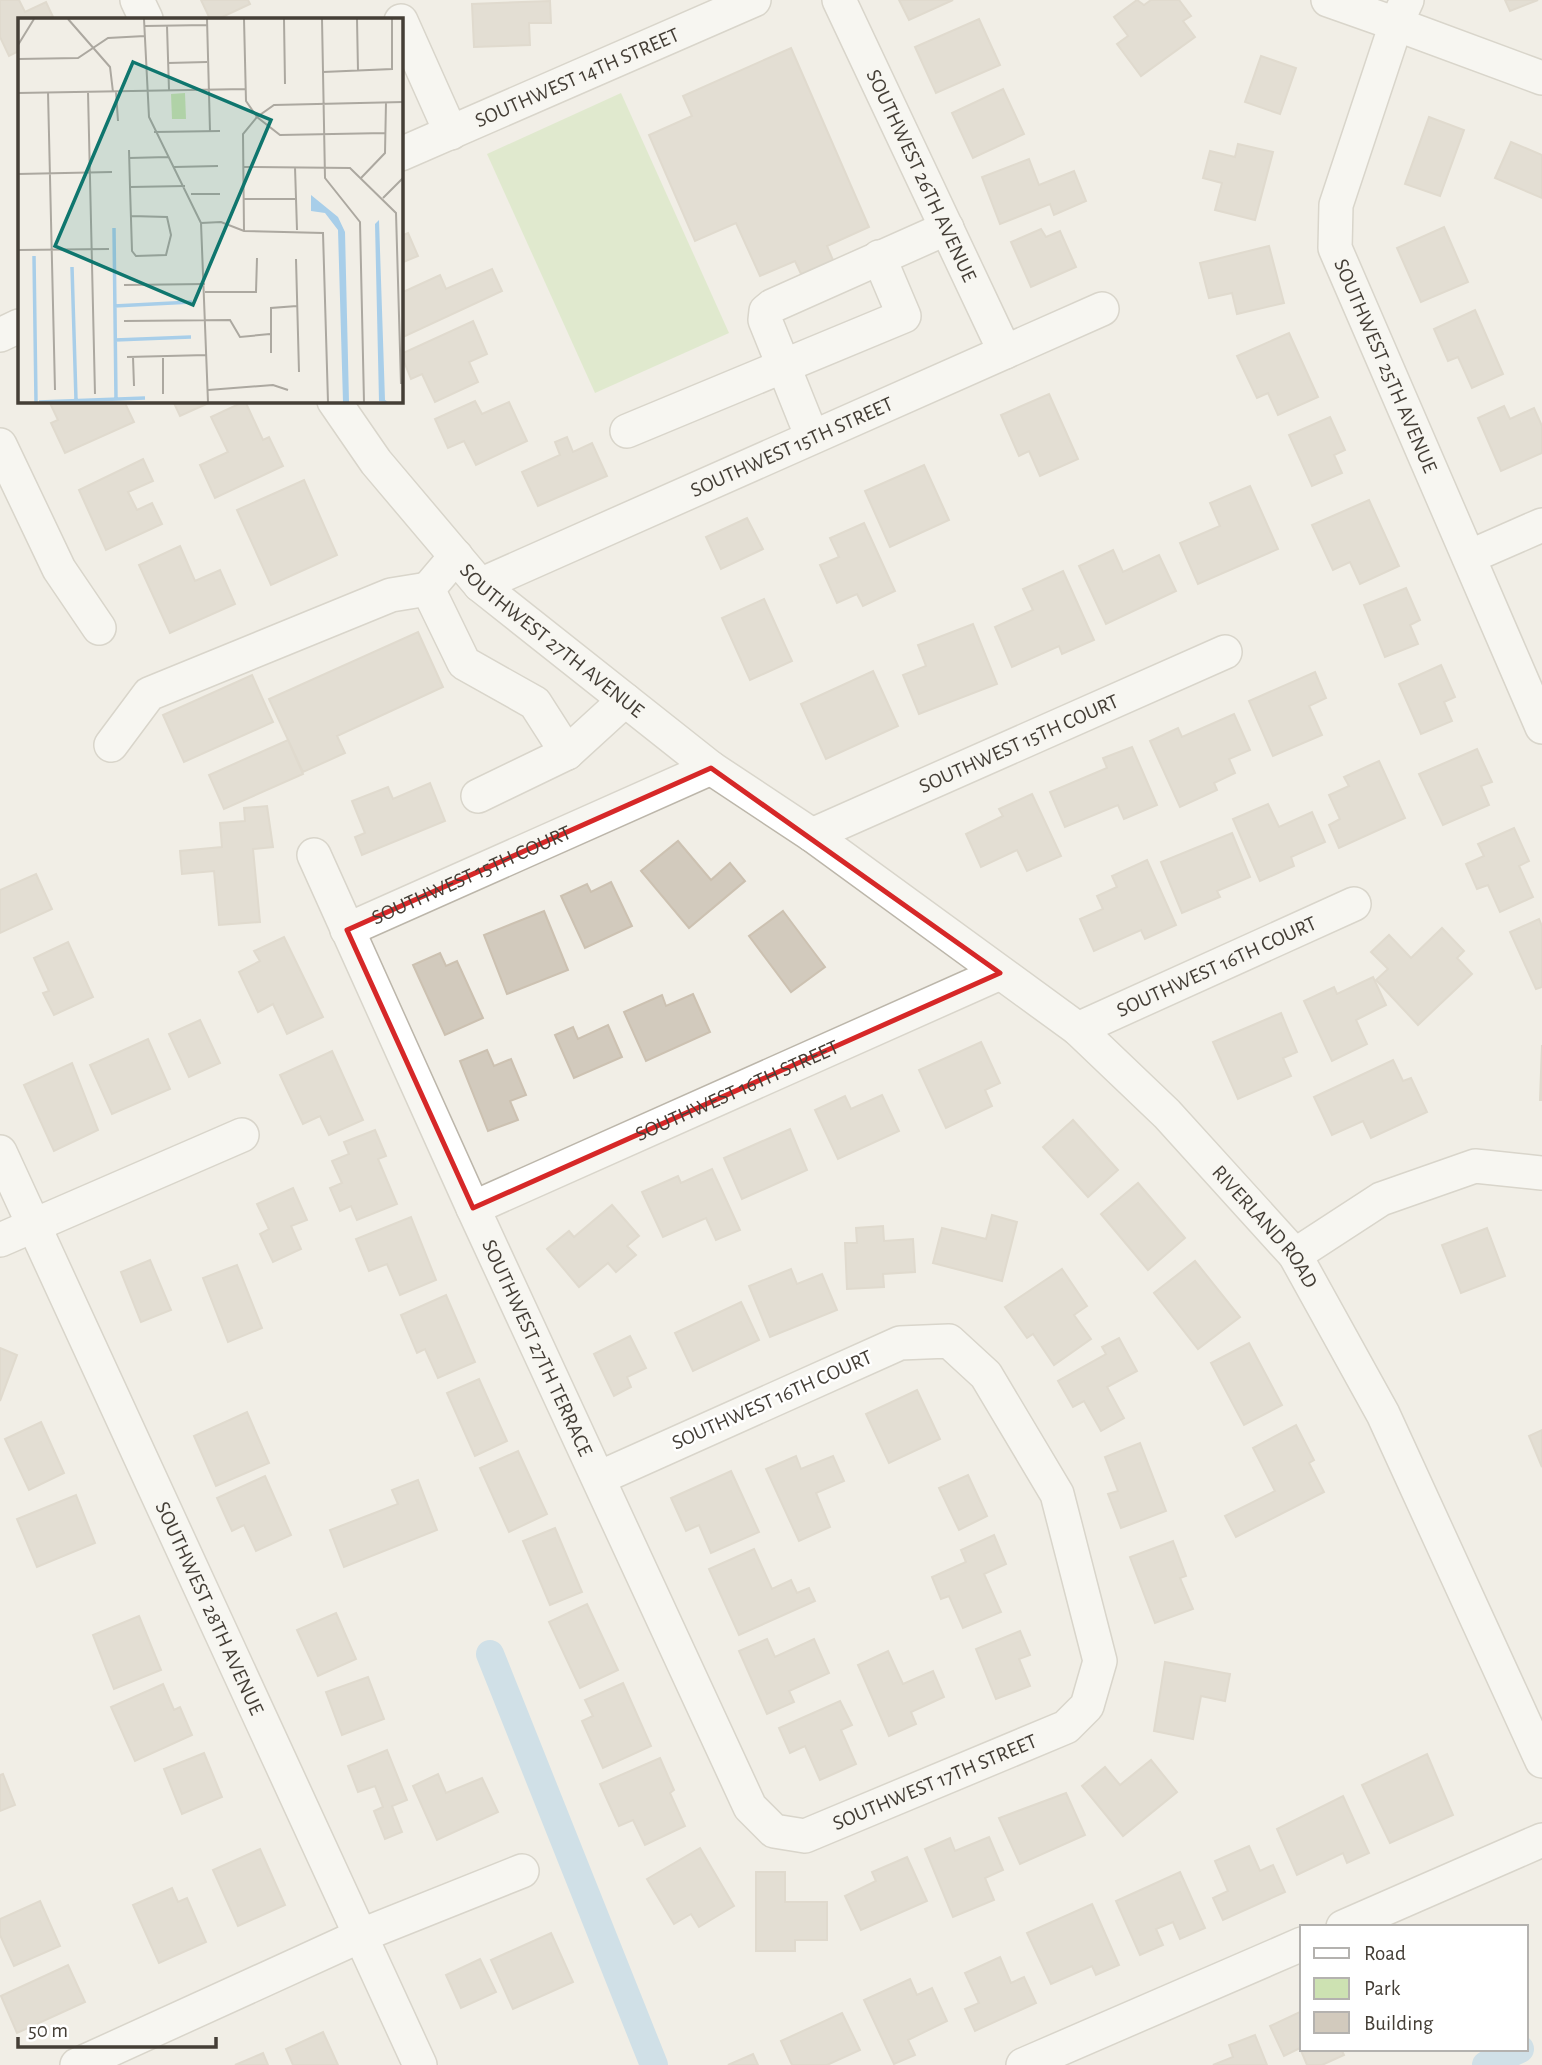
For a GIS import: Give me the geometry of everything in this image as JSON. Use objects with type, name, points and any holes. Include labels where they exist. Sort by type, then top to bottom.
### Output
[{"type":"street","points":[[137,0],[146,18]]},
{"type":"street","points":[[391,0],[399,18]]},
{"type":"street","name":"SOUTHWEST 14TH STREET","points":[[402,155],[754,0]]},
{"type":"street","name":"SOUTHWEST 26TH AVENUE","points":[[839,0],[1005,352]]},
{"type":"street","points":[[1328,0],[1401,12],[1542,78]]},
{"type":"street","name":"SOUTHWEST 25TH AVENUE","points":[[1401,12],[1336,205],[1335,248],[1542,727]]},
{"type":"street","points":[[402,24],[451,133]]},
{"type":"street","points":[[812,438],[765,320],[766,311],[947,228]]},
{"type":"street","points":[[627,431],[904,316],[879,257]]},
{"type":"street","name":"SOUTHWEST 15TH STREET","points":[[480,585],[1102,309]]},
{"type":"street","points":[[0,334],[18,326]]},
{"type":"street","name":"SOUTHWEST 27TH AVENUE","points":[[335,402],[376,462],[480,585],[711,768],[812,835]]},
{"type":"street","points":[[0,445],[59,569],[99,628]]},
{"type":"street","points":[[1469,557],[1542,525]]},
{"type":"street","points":[[111,745],[149,694],[391,595],[428,589],[456,556]]},
{"type":"street","points":[[428,589],[464,663],[535,703],[567,753]]},
{"type":"street","name":"SOUTHWEST 15TH COURT","points":[[812,835],[1226,652]]},
{"type":"street","points":[[478,796],[567,753],[625,700]]},
{"type":"street","name":"SOUTHWEST 15TH COURT","points":[[347,929],[711,768]]},
{"type":"street","name":"RIVERLAND ROAD","points":[[812,835],[1078,1029],[1167,1114],[1295,1255],[1382,1414],[1542,1761]]},
{"type":"street","name":"SOUTHWEST 27TH TERRACE","points":[[314,855],[473,1208],[750,1807],[774,1831]]},
{"type":"street","name":"SOUTHWEST 16TH COURT","points":[[1078,1029],[1354,904]]},
{"type":"street","name":"SOUTHWEST 16TH STREET","points":[[473,1208],[1000,973]]},
{"type":"street","points":[[0,1240],[242,1135]]},
{"type":"street","name":"SOUTHWEST 28TH AVENUE","points":[[0,1152],[420,2065]]},
{"type":"street","points":[[1295,1255],[1381,1199],[1475,1166],[1542,1173]]},
{"type":"street","name":"SOUTHWEST 16TH COURT","points":[[599,1478],[900,1343],[949,1341],[986,1375],[1057,1494],[1101,1661],[1087,1706]]},
{"type":"street","name":"SOUTHWEST 17TH STREET","points":[[774,1831],[805,1836],[1066,1727],[1087,1706]]},
{"type":"street","points":[[1348,1925],[1542,1840]]},
{"type":"street","points":[[77,2065],[362,1935],[522,1871]]},
{"type":"street","points":[[1023,2065],[1300,1945]]},
{"type":"highlighted area","points":[[711,768],[1000,973],[473,1208],[347,930]]},
{"type":"green space","points":[[621,93],[729,333],[595,393],[487,154]]},
{"type":"building","points":[[0,0],[19,0],[25,12],[46,2],[54,18],[18,18],[18,52],[9,56],[0,37]]},
{"type":"building","points":[[201,0],[248,0],[250,4],[220,18],[210,18]]},
{"type":"building","points":[[899,0],[953,0],[909,20]]},
{"type":"building","points":[[1137,0],[1144,5],[1151,0],[1179,0],[1191,16],[1183,21],[1195,37],[1141,76],[1117,44],[1128,36],[1114,17]]},
{"type":"building","points":[[1505,0],[1538,0],[1510,11]]},
{"type":"building","points":[[550,1],[551,23],[529,23],[530,45],[474,47],[472,4]]},
{"type":"building","points":[[979,19],[1000,65],[936,93],[915,47]]},
{"type":"building","points":[[791,48],[869,227],[827,246],[833,260],[801,274],[795,261],[760,276],[736,223],[695,241],[649,135],[692,116],[683,96]]},
{"type":"building","points":[[1261,56],[1296,68],[1280,114],[1245,102]]},
{"type":"building","points":[[1003,89],[1024,134],[973,158],[952,113]]},
{"type":"building","points":[[1429,117],[1464,130],[1440,196],[1405,184]]},
{"type":"building","points":[[1511,142],[1542,155],[1542,198],[1495,178]]},
{"type":"building","points":[[1238,144],[1273,152],[1255,220],[1215,210],[1222,183],[1203,178],[1210,151],[1235,157]]},
{"type":"building","points":[[1029,159],[1039,185],[1074,171],[1086,201],[1054,215],[1050,204],[1000,224],[982,177]]},
{"type":"building","points":[[1444,227],[1468,282],[1421,302],[1397,248]]},
{"type":"building","points":[[1041,229],[1046,237],[1060,231],[1076,267],[1031,287],[1011,242]]},
{"type":"building","points":[[408,233],[418,256],[402,263],[402,236]]},
{"type":"building","points":[[1269,246],[1284,303],[1237,314],[1232,293],[1209,298],[1200,263]]},
{"type":"building","points":[[492,269],[502,291],[402,338],[402,293],[440,275],[446,289]]},
{"type":"building","points":[[1475,310],[1503,374],[1472,388],[1458,357],[1448,361],[1434,329]]},
{"type":"building","points":[[473,321],[487,354],[469,362],[478,382],[435,402],[422,374],[411,379],[402,354]]},
{"type":"building","points":[[1289,333],[1318,397],[1278,415],[1268,393],[1257,398],[1237,356]]},
{"type":"building","points":[[1049,394],[1078,459],[1040,476],[1029,451],[1019,456],[1001,415]]},
{"type":"building","points":[[475,401],[482,414],[509,402],[527,441],[476,465],[464,441],[448,448],[435,419]]},
{"type":"building","points":[[49,402],[124,402],[134,422],[65,453],[51,423],[58,420]]},
{"type":"building","points":[[173,402],[211,402],[180,416]]},
{"type":"building","points":[[245,402],[263,440],[269,437],[283,466],[215,498],[200,465],[228,452],[211,417]]},
{"type":"building","points":[[1504,406],[1510,419],[1534,408],[1542,426],[1542,453],[1501,471],[1478,418]]},
{"type":"building","points":[[1330,417],[1345,450],[1334,455],[1342,473],[1312,486],[1289,435]]},
{"type":"building","points":[[567,437],[573,452],[592,443],[607,476],[538,506],[522,472],[560,455],[555,442]]},
{"type":"building","points":[[143,459],[153,481],[128,492],[137,510],[152,503],[162,524],[106,550],[79,490]]},
{"type":"building","points":[[924,465],[949,520],[890,547],[865,491]]},
{"type":"building","points":[[304,480],[337,555],[271,585],[237,510]]},
{"type":"building","points":[[1250,486],[1278,549],[1198,584],[1180,543],[1220,526],[1210,503]]},
{"type":"building","points":[[1369,500],[1399,566],[1360,584],[1350,562],[1333,570],[1312,525]]},
{"type":"building","points":[[747,518],[763,549],[721,569],[706,537]]},
{"type":"building","points":[[864,523],[895,591],[863,606],[857,594],[837,603],[820,565],[839,557],[830,538]]},
{"type":"building","points":[[180,546],[195,581],[220,570],[235,604],[170,633],[139,565]]},
{"type":"building","points":[[1113,550],[1123,572],[1159,555],[1176,591],[1106,624],[1079,566]]},
{"type":"building","points":[[1063,571],[1094,640],[1062,654],[1059,646],[1012,667],[995,627],[1033,610],[1023,589]]},
{"type":"building","points":[[1406,588],[1420,620],[1410,625],[1418,644],[1385,657],[1364,605]]},
{"type":"building","points":[[764,599],[792,661],[750,680],[722,618]]},
{"type":"building","points":[[973,624],[997,684],[919,714],[903,675],[926,666],[918,645]]},
{"type":"building","points":[[418,632],[443,687],[337,736],[345,753],[303,772],[269,699]]},
{"type":"building","points":[[1441,665],[1455,697],[1444,702],[1452,721],[1421,734],[1399,684]]},
{"type":"building","points":[[873,671],[898,726],[826,759],[801,704]]},
{"type":"building","points":[[1315,672],[1326,698],[1309,706],[1322,735],[1273,756],[1249,701]]},
{"type":"building","points":[[252,675],[273,722],[184,762],[163,715]]},
{"type":"building","points":[[1234,714],[1250,750],[1229,759],[1235,773],[1214,783],[1217,790],[1180,807],[1150,741],[1178,728],[1182,737]]},
{"type":"building","points":[[288,740],[303,774],[224,809],[209,775]]},
{"type":"building","points":[[1132,747],[1157,805],[1124,819],[1118,805],[1065,827],[1050,792],[1107,768],[1103,758]]},
{"type":"building","points":[[1477,749],[1492,782],[1481,786],[1489,805],[1443,825],[1419,774]]},
{"type":"building","points":[[1379,761],[1405,818],[1339,848],[1329,825],[1340,819],[1329,795],[1349,786],[1344,777]]},
{"type":"building","points":[[430,783],[445,821],[362,855],[355,837],[365,833],[352,801],[388,787],[393,799]]},
{"type":"building","points":[[1032,794],[1061,856],[1027,871],[1017,850],[981,867],[966,834],[1003,816],[999,809]]},
{"type":"building","points":[[1268,804],[1279,827],[1312,812],[1325,842],[1291,857],[1294,866],[1260,881],[1233,819]]},
{"type":"building","points":[[267,806],[273,847],[253,849],[260,922],[219,925],[214,871],[182,874],[180,851],[222,847],[220,823],[245,821],[244,808]]},
{"type":"building","points":[[1514,828],[1529,861],[1519,866],[1533,897],[1500,912],[1488,885],[1477,889],[1466,864],[1484,856],[1478,844]]},
{"type":"building","points":[[1232,833],[1250,877],[1217,891],[1220,897],[1182,913],[1161,862]]},
{"type":"building","points":[[678,841],[711,880],[730,863],[745,881],[689,928],[641,871]]},
{"type":"building","points":[[1147,860],[1176,925],[1145,939],[1141,930],[1094,951],[1080,919],[1103,909],[1097,896],[1117,887],[1112,876]]},
{"type":"building","points":[[36,874],[52,909],[0,933],[0,890]]},
{"type":"building","points":[[611,882],[632,926],[585,948],[561,896],[587,884],[591,892]]},
{"type":"building","points":[[544,911],[568,970],[507,994],[484,935]]},
{"type":"building","points":[[783,911],[825,967],[791,992],[749,936]]},
{"type":"building","points":[[1539,919],[1542,926],[1542,987],[1536,989],[1510,932]]},
{"type":"building","points":[[1442,928],[1464,951],[1457,958],[1472,974],[1418,1025],[1376,980],[1388,969],[1371,952],[1389,935],[1411,958]]},
{"type":"building","points":[[284,937],[323,1017],[287,1034],[273,1004],[258,1012],[239,972],[260,961],[254,951]]},
{"type":"building","points":[[68,942],[93,997],[54,1015],[43,993],[49,991],[34,958]]},
{"type":"building","points":[[440,953],[446,966],[457,961],[483,1018],[445,1035],[413,965]]},
{"type":"building","points":[[1373,977],[1386,1005],[1356,1020],[1367,1044],[1332,1061],[1304,1001],[1334,987],[1337,994]]},
{"type":"building","points":[[693,994],[710,1032],[646,1061],[624,1012],[662,995],[666,1006]]},
{"type":"building","points":[[1281,1013],[1297,1052],[1283,1058],[1291,1076],[1238,1099],[1213,1042]]},
{"type":"building","points":[[200,1020],[220,1063],[189,1077],[169,1034]]},
{"type":"building","points":[[608,1025],[622,1057],[574,1078],[555,1035],[573,1027],[578,1039]]},
{"type":"building","points":[[148,1039],[170,1089],[112,1114],[90,1065]]},
{"type":"building","points":[[981,1042],[1000,1083],[985,1090],[992,1106],[946,1128],[919,1070]]},
{"type":"building","points":[[1542,1045],[1542,1100],[1540,1100]]},
{"type":"building","points":[[487,1050],[494,1066],[511,1059],[526,1095],[510,1101],[518,1120],[488,1131],[460,1061]]},
{"type":"building","points":[[332,1051],[363,1120],[329,1135],[320,1116],[303,1124],[280,1075]]},
{"type":"building","points":[[1393,1060],[1403,1081],[1411,1078],[1427,1112],[1371,1138],[1363,1121],[1332,1135],[1314,1097]]},
{"type":"building","points":[[72,1063],[98,1130],[54,1151],[24,1085]]},
{"type":"building","points":[[882,1095],[899,1131],[838,1159],[815,1110],[845,1096],[851,1109]]},
{"type":"building","points":[[1073,1120],[1118,1170],[1088,1197],[1043,1147]]},
{"type":"building","points":[[790,1129],[807,1170],[742,1199],[724,1158]]},
{"type":"building","points":[[375,1130],[386,1156],[378,1159],[397,1204],[357,1220],[351,1206],[340,1211],[330,1188],[342,1183],[332,1161],[349,1154],[344,1142]]},
{"type":"building","points":[[712,1169],[740,1230],[716,1240],[706,1218],[663,1237],[642,1192],[678,1176],[681,1183]]},
{"type":"building","points":[[1138,1183],[1185,1238],[1148,1270],[1101,1214]]},
{"type":"building","points":[[293,1188],[307,1220],[291,1226],[301,1249],[273,1262],[260,1234],[269,1229],[257,1204]]},
{"type":"building","points":[[612,1205],[639,1236],[627,1246],[636,1255],[616,1272],[608,1263],[579,1287],[547,1249],[569,1231],[574,1237]]},
{"type":"building","points":[[992,1215],[1017,1222],[1002,1281],[933,1263],[942,1228],[986,1239]]},
{"type":"building","points":[[411,1217],[436,1280],[400,1295],[387,1264],[369,1271],[356,1239]]},
{"type":"building","points":[[883,1226],[884,1241],[913,1239],[915,1272],[883,1274],[884,1287],[847,1289],[845,1243],[857,1243],[856,1228]]},
{"type":"building","points":[[1487,1228],[1505,1276],[1461,1293],[1442,1245]]},
{"type":"building","points":[[150,1260],[171,1310],[141,1322],[121,1272]]},
{"type":"building","points":[[1195,1261],[1240,1317],[1198,1349],[1154,1293]]},
{"type":"building","points":[[237,1265],[262,1328],[228,1342],[203,1278]]},
{"type":"building","points":[[791,1269],[797,1284],[822,1274],[837,1310],[770,1337],[749,1286]]},
{"type":"building","points":[[1062,1269],[1087,1306],[1074,1315],[1091,1339],[1054,1365],[1033,1334],[1027,1338],[1005,1307]]},
{"type":"building","points":[[446,1295],[475,1362],[438,1378],[425,1349],[417,1353],[401,1315]]},
{"type":"building","points":[[741,1302],[759,1340],[693,1371],[675,1333]]},
{"type":"building","points":[[630,1336],[646,1368],[627,1377],[631,1387],[614,1396],[594,1354]]},
{"type":"building","points":[[1119,1338],[1137,1371],[1107,1387],[1124,1418],[1101,1431],[1084,1401],[1073,1407],[1058,1381],[1106,1354],[1102,1347]]},
{"type":"building","points":[[1249,1343],[1282,1405],[1244,1425],[1211,1363]]},
{"type":"building","points":[[0,1348],[17,1355],[0,1401]]},
{"type":"building","points":[[479,1379],[507,1441],[475,1456],[447,1393]]},
{"type":"building","points":[[917,1390],[940,1439],[889,1463],[866,1414]]},
{"type":"building","points":[[247,1412],[269,1463],[216,1486],[194,1436]]},
{"type":"building","points":[[41,1422],[64,1473],[29,1490],[5,1439]]},
{"type":"building","points":[[1296,1425],[1314,1460],[1309,1463],[1324,1492],[1236,1537],[1225,1516],[1275,1491],[1253,1448]]},
{"type":"building","points":[[1542,1430],[1542,1467],[1529,1436]]},
{"type":"building","points":[[1140,1443],[1166,1511],[1121,1528],[1108,1494],[1118,1491],[1105,1457]]},
{"type":"building","points":[[518,1451],[547,1514],[509,1532],[480,1468]]},
{"type":"building","points":[[796,1456],[801,1469],[833,1456],[844,1481],[816,1493],[830,1527],[799,1541],[766,1469]]},
{"type":"building","points":[[731,1471],[759,1532],[711,1553],[699,1525],[686,1531],[671,1498]]},
{"type":"building","points":[[968,1475],[987,1516],[959,1530],[939,1488]]},
{"type":"building","points":[[265,1476],[291,1535],[256,1551],[244,1525],[232,1531],[217,1498]]},
{"type":"building","points":[[418,1480],[437,1530],[344,1567],[330,1530],[398,1504],[392,1490]]},
{"type":"building","points":[[76,1495],[95,1543],[37,1567],[17,1519]]},
{"type":"building","points":[[555,1528],[582,1592],[550,1605],[523,1541]]},
{"type":"building","points":[[994,1535],[1006,1564],[984,1574],[1001,1612],[963,1628],[949,1596],[941,1599],[932,1577],[966,1562],[961,1550]]},
{"type":"building","points":[[1173,1541],[1186,1576],[1180,1578],[1193,1609],[1155,1623],[1130,1557]]},
{"type":"building","points":[[754,1549],[772,1589],[791,1580],[797,1593],[809,1588],[815,1601],[739,1635],[709,1569]]},
{"type":"building","points":[[587,1604],[618,1670],[580,1688],[549,1622]]},
{"type":"building","points":[[336,1613],[356,1659],[318,1676],[297,1630]]},
{"type":"building","points":[[139,1616],[161,1670],[114,1689],[93,1635]]},
{"type":"building","points":[[1020,1631],[1030,1655],[1019,1659],[1030,1686],[996,1699],[976,1649]]},
{"type":"building","points":[[767,1639],[775,1657],[814,1639],[829,1673],[789,1691],[794,1702],[767,1714],[739,1651]]},
{"type":"building","points":[[888,1651],[903,1684],[933,1671],[944,1697],[911,1712],[916,1724],[889,1736],[858,1665]]},
{"type":"building","points":[[1165,1662],[1230,1674],[1225,1701],[1201,1696],[1193,1739],[1154,1731]]},
{"type":"building","points":[[368,1677],[384,1719],[342,1735],[326,1692]]},
{"type":"building","points":[[623,1683],[651,1746],[603,1768],[582,1721],[593,1716],[585,1700]]},
{"type":"building","points":[[163,1684],[174,1710],[180,1707],[192,1735],[135,1761],[111,1707]]},
{"type":"building","points":[[840,1701],[852,1725],[841,1730],[856,1764],[820,1780],[805,1746],[790,1753],[779,1728]]},
{"type":"building","points":[[387,1750],[407,1800],[392,1806],[402,1832],[385,1839],[374,1811],[383,1807],[375,1786],[358,1792],[348,1766]]},
{"type":"building","points":[[204,1753],[222,1797],[182,1814],[164,1769]]},
{"type":"building","points":[[1427,1754],[1453,1815],[1390,1843],[1362,1785]]},
{"type":"building","points":[[660,1758],[674,1790],[670,1793],[685,1826],[645,1845],[633,1820],[619,1826],[600,1784]]},
{"type":"building","points":[[1151,1760],[1177,1792],[1123,1836],[1082,1786],[1105,1767],[1120,1785]]},
{"type":"building","points":[[3,1774],[15,1805],[0,1811],[0,1775]]},
{"type":"building","points":[[438,1774],[446,1793],[482,1778],[498,1812],[437,1840],[413,1786]]},
{"type":"building","points":[[1066,1793],[1085,1835],[1020,1864],[999,1818]]},
{"type":"building","points":[[1343,1796],[1369,1853],[1347,1863],[1343,1853],[1297,1875],[1277,1829]]},
{"type":"building","points":[[989,1837],[1003,1870],[985,1878],[994,1900],[953,1917],[925,1849],[950,1838],[955,1851]]},
{"type":"building","points":[[1249,1846],[1260,1871],[1273,1865],[1285,1892],[1223,1920],[1213,1898],[1228,1891],[1215,1861]]},
{"type":"building","points":[[700,1848],[734,1906],[699,1927],[691,1914],[674,1924],[647,1879]]},
{"type":"building","points":[[260,1849],[285,1905],[238,1926],[213,1870]]},
{"type":"building","points":[[907,1857],[927,1901],[861,1930],[845,1896],[876,1881],[872,1872]]},
{"type":"building","points":[[756,1872],[785,1872],[785,1902],[827,1902],[827,1940],[795,1940],[795,1951],[756,1951]]},
{"type":"building","points":[[1180,1872],[1205,1928],[1180,1939],[1173,1922],[1156,1929],[1163,1945],[1140,1955],[1116,1901]]},
{"type":"building","points":[[172,1888],[178,1902],[187,1898],[206,1942],[159,1963],[133,1905]]},
{"type":"building","points":[[40,1901],[60,1946],[14,1966],[0,1935],[0,1919]]},
{"type":"building","points":[[1092,1904],[1119,1965],[1096,1975],[1092,1966],[1051,1984],[1027,1933]]},
{"type":"building","points":[[551,1933],[573,1982],[513,2009],[491,1960]]},
{"type":"building","points":[[1000,1957],[1011,1983],[1024,1977],[1036,2003],[975,2031],[965,2009],[979,2003],[965,1973]]},
{"type":"building","points":[[480,1959],[496,1992],[461,2008],[446,1975]]},
{"type":"building","points":[[68,1965],[85,2002],[17,2033],[1,1996]]},
{"type":"building","points":[[910,1979],[917,1995],[932,1988],[947,2021],[908,2040],[915,2055],[894,2064],[864,2000]]},
{"type":"building","points":[[1300,2012],[1300,2048],[1284,2056],[1270,2026]]},
{"type":"building","points":[[842,2013],[860,2050],[827,2065],[792,2065],[781,2041]]},
{"type":"building","points":[[323,2032],[338,2065],[293,2065],[286,2049]]},
{"type":"building","points":[[1255,2035],[1267,2065],[1213,2065],[1233,2057],[1229,2045]]},
{"type":"building","points":[[1301,2051],[1342,2051],[1344,2055],[1322,2065],[1307,2065]]},
{"type":"building","points":[[263,2053],[268,2065],[235,2065]]},
{"type":"building","points":[[753,2054],[758,2065],[728,2065]]},
{"type":"waterway","points":[[490,1654],[654,2065]]},
{"type":"waterway","points":[[1486,2065],[1516,2051]]}]
